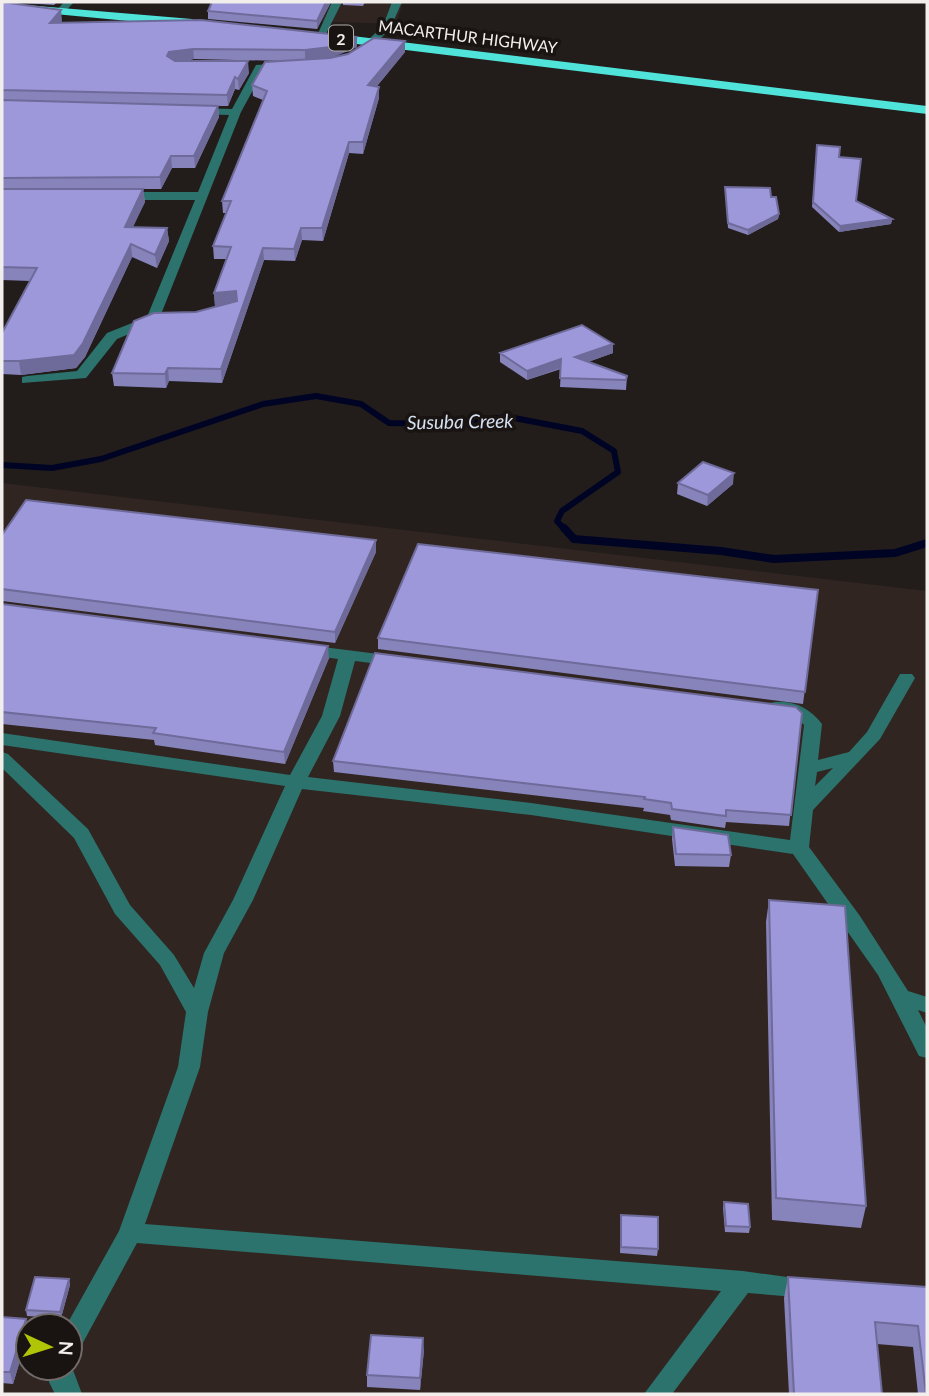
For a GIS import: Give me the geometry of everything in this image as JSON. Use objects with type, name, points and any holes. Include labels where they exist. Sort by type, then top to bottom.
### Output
[{"type":"highway","points":[[2,6],[65,6],[211,25]]},
{"type":"highway","name":"MACARTHUR HIGHWAY","points":[[306,34],[679,80],[792,91],[927,110]]},
{"type":"highway","name":"MACARTHUR HIGHWAY","points":[[679,80],[927,120]]},
{"type":"highway","points":[[679,80],[742,82],[927,101]]},
{"type":"lane","points":[[320,36],[337,2]]},
{"type":"lane","points":[[347,62],[390,23],[397,2]]},
{"type":"lane","points":[[281,66],[248,63],[260,67],[298,66]]},
{"type":"lane","points":[[153,320],[236,112],[260,67]]},
{"type":"lane","points":[[183,111],[236,112]]},
{"type":"lane","points":[[108,196],[202,196]]},
{"type":"lane","points":[[27,380],[81,375],[112,336],[153,320],[168,319]]},
{"type":"lane","points":[[292,648],[416,663]]},
{"type":"lane","points":[[84,1317],[130,1233],[189,1067],[197,1012],[214,953],[249,888],[296,782],[331,716],[348,655]]},
{"type":"lane","points":[[805,807],[874,735],[906,677]]},
{"type":"lane","points":[[754,705],[794,709],[811,719],[813,724],[809,768],[799,848],[875,951],[903,997],[927,1050]]},
{"type":"lane","points":[[2,739],[296,782],[531,809],[799,848]]},
{"type":"lane","points":[[809,768],[855,756]]},
{"type":"lane","points":[[2,758],[81,834],[122,909],[167,960],[197,1012]]},
{"type":"lane","points":[[903,997],[927,1005]]},
{"type":"lane","points":[[130,1233],[836,1290]]},
{"type":"lane","points":[[657,1394],[743,1281]]},
{"type":"shaded area","points":[[285,2],[403,2],[396,24],[275,20]]},
{"type":"shaded area","points":[[2,483],[927,591],[927,1394],[2,1394]]},
{"type":"building","points":[[2,2],[61,10],[50,23],[201,20],[357,37],[331,47],[305,50],[193,49],[169,52],[167,56],[175,61],[248,61],[238,79],[235,77],[227,95],[2,90]]},
{"type":"building","points":[[212,2],[326,2],[317,21],[208,11]]},
{"type":"building","points":[[374,38],[405,41],[368,85],[379,87],[363,142],[349,142],[322,228],[301,228],[294,249],[263,248],[221,369],[168,368],[165,374],[112,373],[134,321],[154,313],[196,312],[237,301],[236,291],[214,293],[231,247],[213,246],[231,201],[222,201],[267,91],[252,85],[265,62],[330,58],[348,54]]},
{"type":"building","points":[[2,100],[218,106],[194,156],[171,156],[160,177],[2,178]]},
{"type":"building","points":[[817,145],[840,147],[839,157],[861,159],[856,201],[892,219],[840,226],[813,202]]},
{"type":"building","points":[[725,187],[770,188],[771,197],[776,197],[779,214],[748,230],[728,223]]},
{"type":"building","points":[[2,189],[143,189],[125,227],[167,228],[155,255],[131,244],[83,343],[74,355],[2,361],[2,333],[37,268],[2,267]]},
{"type":"building","points":[[582,325],[613,344],[575,357],[627,376],[626,380],[560,378],[561,359],[527,371],[500,353]]},
{"type":"building","points":[[703,462],[734,473],[708,495],[678,483]]},
{"type":"building","points":[[26,500],[376,540],[335,632],[2,589],[2,535]]},
{"type":"building","points":[[418,544],[818,590],[805,692],[378,638]]},
{"type":"building","points":[[2,604],[328,646],[284,752],[153,733],[156,728],[2,712]]},
{"type":"building","points":[[375,653],[796,707],[802,713],[791,815],[726,810],[726,816],[672,809],[671,803],[644,799],[645,797],[333,761]]},
{"type":"building","points":[[673,827],[728,835],[731,855],[676,854]]},
{"type":"building","points":[[769,900],[845,906],[866,1206],[776,1198]]},
{"type":"building","points":[[724,1202],[748,1204],[750,1227],[726,1226]]},
{"type":"building","points":[[621,1215],[658,1217],[658,1249],[621,1247]]},
{"type":"building","points":[[35,1277],[69,1279],[60,1312],[26,1310]]},
{"type":"building","points":[[788,1277],[927,1287],[927,1394],[918,1326],[875,1322],[882,1394],[794,1394]]},
{"type":"building","points":[[2,1317],[14,1318],[14,1359],[10,1372],[2,1372]]},
{"type":"building","points":[[371,1335],[423,1338],[420,1378],[367,1375]]},
{"type":"waterway","name":"Susuba Creek","points":[[2,465],[52,468],[101,459],[263,404],[316,396],[361,404],[389,423],[434,424],[509,417],[582,431],[614,451],[618,472],[562,511],[557,521],[565,530]]},
{"type":"waterway","name":"Susuba Creek","points":[[564,528],[574,539],[721,551],[774,559],[895,553],[927,543]]}]
